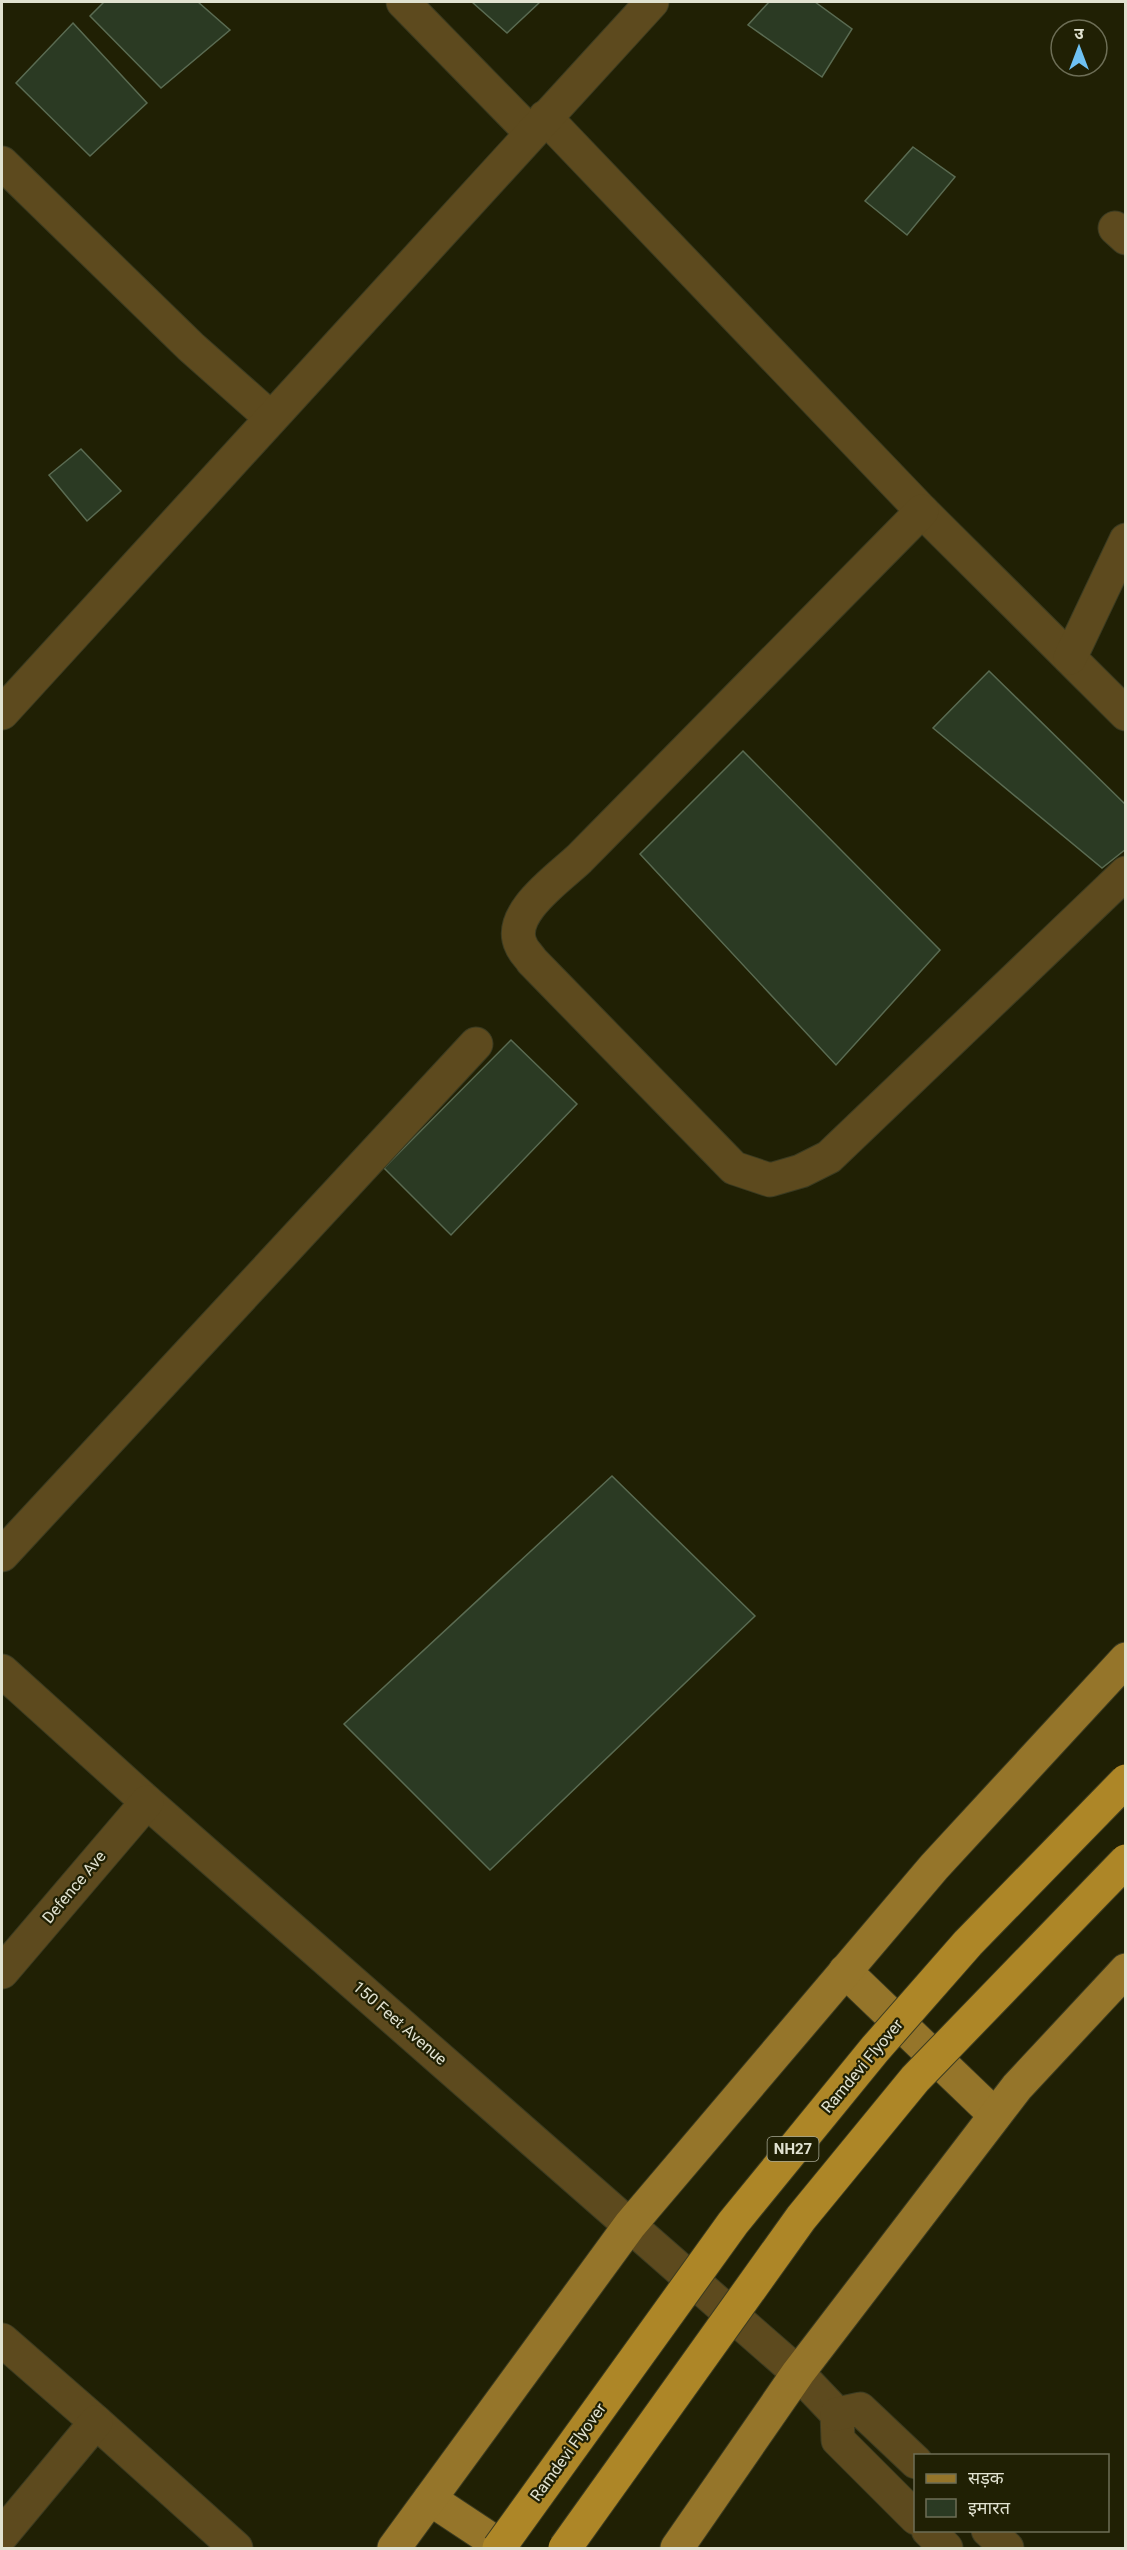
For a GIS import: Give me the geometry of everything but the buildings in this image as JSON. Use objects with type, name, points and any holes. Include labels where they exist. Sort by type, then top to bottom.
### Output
[{"type":"highway","name":"Ramdevi Flyover","points":[[501,2548],[733,2223],[874,2049],[968,1943],[1125,1781]]},
{"type":"highway","name":"NH27","points":[[565,2548],[801,2218],[915,2079],[1125,1861]]},
{"type":"main road","points":[[394,2548],[630,2225],[934,1867],[1125,1659]]},
{"type":"main road","points":[[677,2548],[798,2373],[995,2115],[1017,2087],[1125,1970]]},
{"type":"main road","points":[[845,1971],[995,2115]]},
{"type":"main road","points":[[430,2499],[501,2548]]},
{"type":"street","points":[[403,2],[538,125],[1125,714]]},
{"type":"street","points":[[2,713],[652,2]]},
{"type":"street","points":[[2,164],[191,347],[271,418]]},
{"type":"street","points":[[922,511],[579,859],[528,907],[519,926],[520,944],[532,961],[734,1168],[770,1180],[801,1171],[829,1157],[1125,873]]},
{"type":"street","points":[[1070,658],[1125,540]]},
{"type":"street","points":[[2,1555],[476,1044]]},
{"type":"street","name":"150 Feet Avenue","points":[[2,1671],[147,1802],[798,2373],[837,2414]]},
{"type":"street","name":"Defence Ave","points":[[2,1972],[147,1802]]},
{"type":"street","points":[[2,2340],[236,2548]]},
{"type":"street","points":[[914,2461],[860,2409],[837,2414],[838,2440],[914,2517]]},
{"type":"street","points":[[2,2535],[96,2422]]},
{"type":"street","points":[[930,2532],[946,2548]]},
{"type":"street","points":[[990,2532],[1007,2548]]}]
